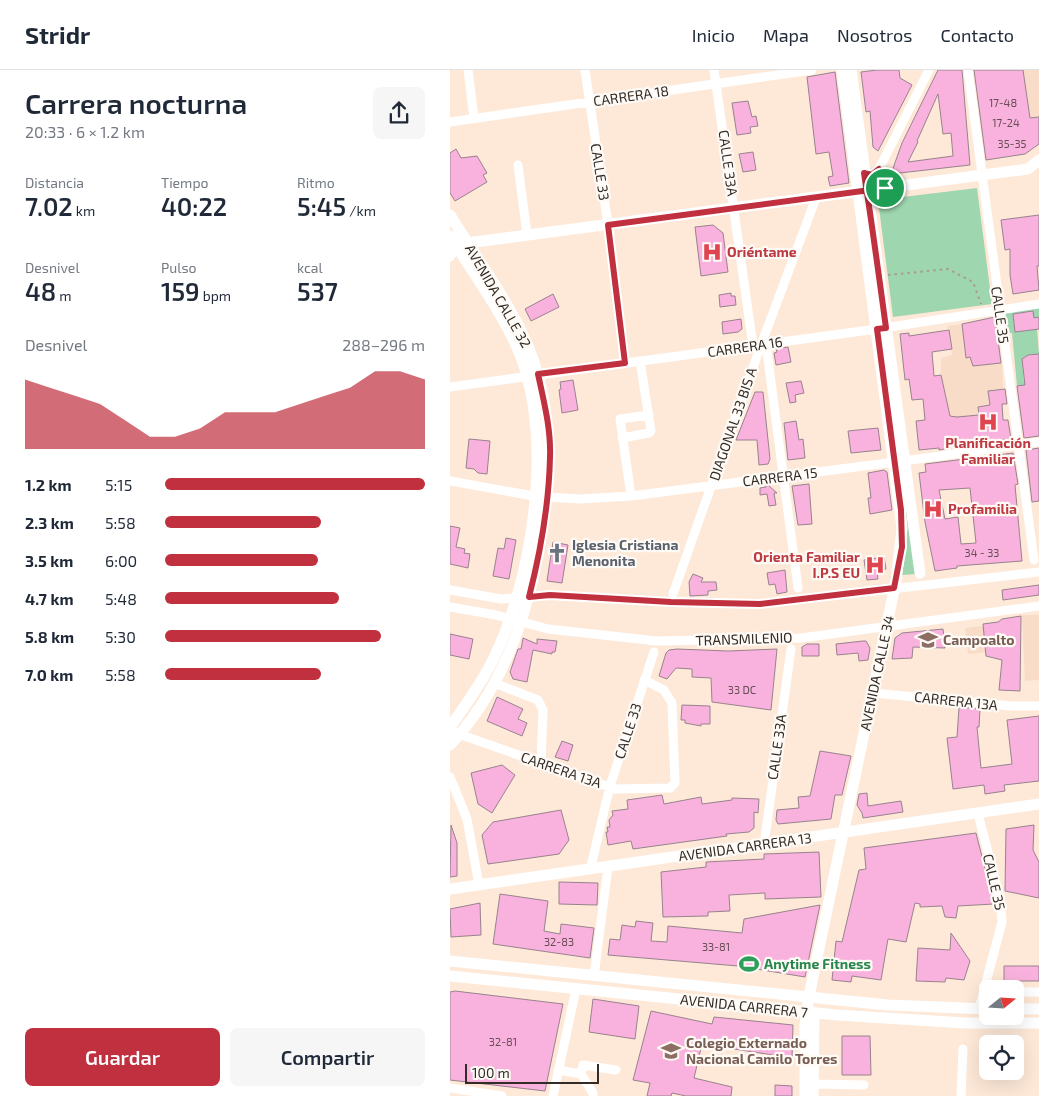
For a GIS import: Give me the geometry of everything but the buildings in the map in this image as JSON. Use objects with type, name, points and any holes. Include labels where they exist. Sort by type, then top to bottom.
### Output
[{"type":"main road","name":"AVENIDA CALLE 34","points":[[842,70],[879,276],[881,328]]},
{"type":"main road","name":"AVENIDA CALLE 34","points":[[851,70],[864,173],[863,191],[881,328],[900,461],[920,573]]},
{"type":"main road","points":[[462,245],[1034,168],[1039,160]]},
{"type":"main road","name":"AVENIDA CALLE 32","points":[[450,215],[462,245],[520,329],[532,375],[540,497],[538,551],[522,622],[494,683],[480,706],[455,733],[450,745]]},
{"type":"main road","name":"AVENIDA CALLE 32","points":[[450,236],[462,245]]},
{"type":"main road","name":"AVENIDA CALLE 34","points":[[805,1096],[811,1012],[809,996],[816,944],[843,833],[902,547],[900,461]]},
{"type":"main road","name":"AVENIDA CALLE 32","points":[[450,727],[486,674],[509,619],[516,598],[540,497]]},
{"type":"main road","name":"AVENIDA CARRERA 13","points":[[450,889],[1039,804]]},
{"type":"main road","name":"AVENIDA CARRERA 7","points":[[450,962],[896,1005],[979,1009]]},
{"type":"main road","name":"AVENIDA CARRERA 7","points":[[454,975],[811,1012],[917,1021],[1039,1024]]},
{"type":"main road","points":[[1024,1009],[1039,1009]]},
{"type":"street","points":[[468,70],[474,118]]},
{"type":"street","name":"CALLE 33","points":[[584,70],[608,225],[625,363]]},
{"type":"street","name":"CALLE 33A","points":[[714,70],[734,209],[783,476],[798,588]]},
{"type":"street","name":"CARRERA 18","points":[[450,122],[812,70]]},
{"type":"street","points":[[864,173],[872,175],[879,169],[928,70]]},
{"type":"street","name":"CALLE 35","points":[[968,70],[1034,560]]},
{"type":"street","points":[[518,166],[526,236]]},
{"type":"street","points":[[879,169],[879,181],[885,188]]},
{"type":"street","name":"DIAGONAL 33 BIS A","points":[[673,594],[760,345],[816,198]]},
{"type":"street","points":[[450,257],[462,245]]},
{"type":"street","name":"CARRERA 16","points":[[450,387],[881,328],[1039,304]]},
{"type":"street","points":[[622,438],[651,432],[640,361]]},
{"type":"street","points":[[631,496],[620,419],[649,416]]},
{"type":"street","name":"CARRERA 15","points":[[450,482],[540,497],[580,499],[631,496],[1039,442]]},
{"type":"street","points":[[450,590],[501,599],[550,595],[671,602],[760,604],[1039,572]]},
{"type":"street","name":"TRANSMILENIO","points":[[450,607],[548,629],[657,641],[801,638],[1039,606]]},
{"type":"street","name":"CALLE 33A","points":[[764,844],[791,649]]},
{"type":"street","name":"CALLE 33","points":[[590,870],[610,786],[654,652]]},
{"type":"street","name":"CARRERA 13A","points":[[455,733],[624,790],[674,787],[672,703],[664,690],[644,680]]},
{"type":"street","points":[[494,683],[538,700],[542,704],[540,763]]},
{"type":"street","name":"CARRERA 13A","points":[[873,693],[1012,706],[1039,706]]},
{"type":"street","points":[[450,777],[468,819],[479,885]]},
{"type":"street","name":"CALLE 35","points":[[978,814],[1000,898],[1002,922],[989,980]]},
{"type":"street","points":[[594,976],[608,867]]},
{"type":"street","points":[[553,1096],[576,988]]},
{"type":"street","points":[[1024,992],[1039,992]]},
{"type":"street","points":[[961,1096],[963,1049]]},
{"type":"street","name":"AVENIDA CALLE 34","points":[[809,1061],[814,1084],[814,1096]]},
{"type":"street","points":[[593,1096],[581,1074],[582,1065],[616,1070]]},
{"type":"street","points":[[558,1070],[581,1074]]},
{"type":"street","points":[[814,1084],[864,1085]]},
{"type":"street","points":[[450,1088],[502,1096]]},
{"type":"path","points":[[879,276],[948,269],[973,282],[983,311]]},
{"type":"shaded area","points":[[1023,70],[1039,70],[1039,117],[1030,118]]},
{"type":"shaded area","points":[[962,324],[966,358],[970,357],[973,366],[1002,363],[1003,389],[988,391],[990,405],[979,415],[963,420],[950,415],[941,375],[941,358],[952,355],[948,326]]},
{"type":"shaded area","points":[[1022,615],[1039,615],[1039,680],[1025,681]]},
{"type":"shaded area","points":[[983,626],[986,652],[968,654],[965,628]]},
{"type":"green space","points":[[977,188],[992,304],[893,317],[878,200]]},
{"type":"green space","points":[[1039,306],[1039,317],[1034,318],[1032,311],[1013,314],[1015,331],[1037,329],[1039,354],[1028,355],[1022,359],[1024,382],[1027,382],[1028,385],[1017,386],[1012,333],[1008,333],[1005,311]]},
{"type":"green space","points":[[884,339],[916,574],[902,575],[906,550],[907,522],[880,340]]},
{"type":"place","name":"Oriéntame","points":[[712,252]]},
{"type":"place","name":"Planificación Familiar","points":[[988,422]]},
{"type":"place","name":"Profamilia","points":[[933,509]]},
{"type":"place","name":"Iglesia Cristiana Menonita","points":[[557,553]]},
{"type":"place","name":"Orienta Familiar I.P.S EU","points":[[875,565]]},
{"type":"place","name":"Campoalto","points":[[928,640]]},
{"type":"place","name":"Anytime Fitness","points":[[749,964]]},
{"type":"place","name":"Colegio Externado Nacional Camilo Torres","points":[[671,1051]]},
{"type":"route","points":[[885,188],[867,190],[734,209],[608,225],[625,363],[538,374],[548,427],[550,458],[543,525],[529,597],[550,595],[671,602],[760,604],[894,588],[902,547],[901,510],[877,329],[886,328],[867,190],[864,173],[872,175],[878,172],[879,169],[879,181],[885,188]]}]
